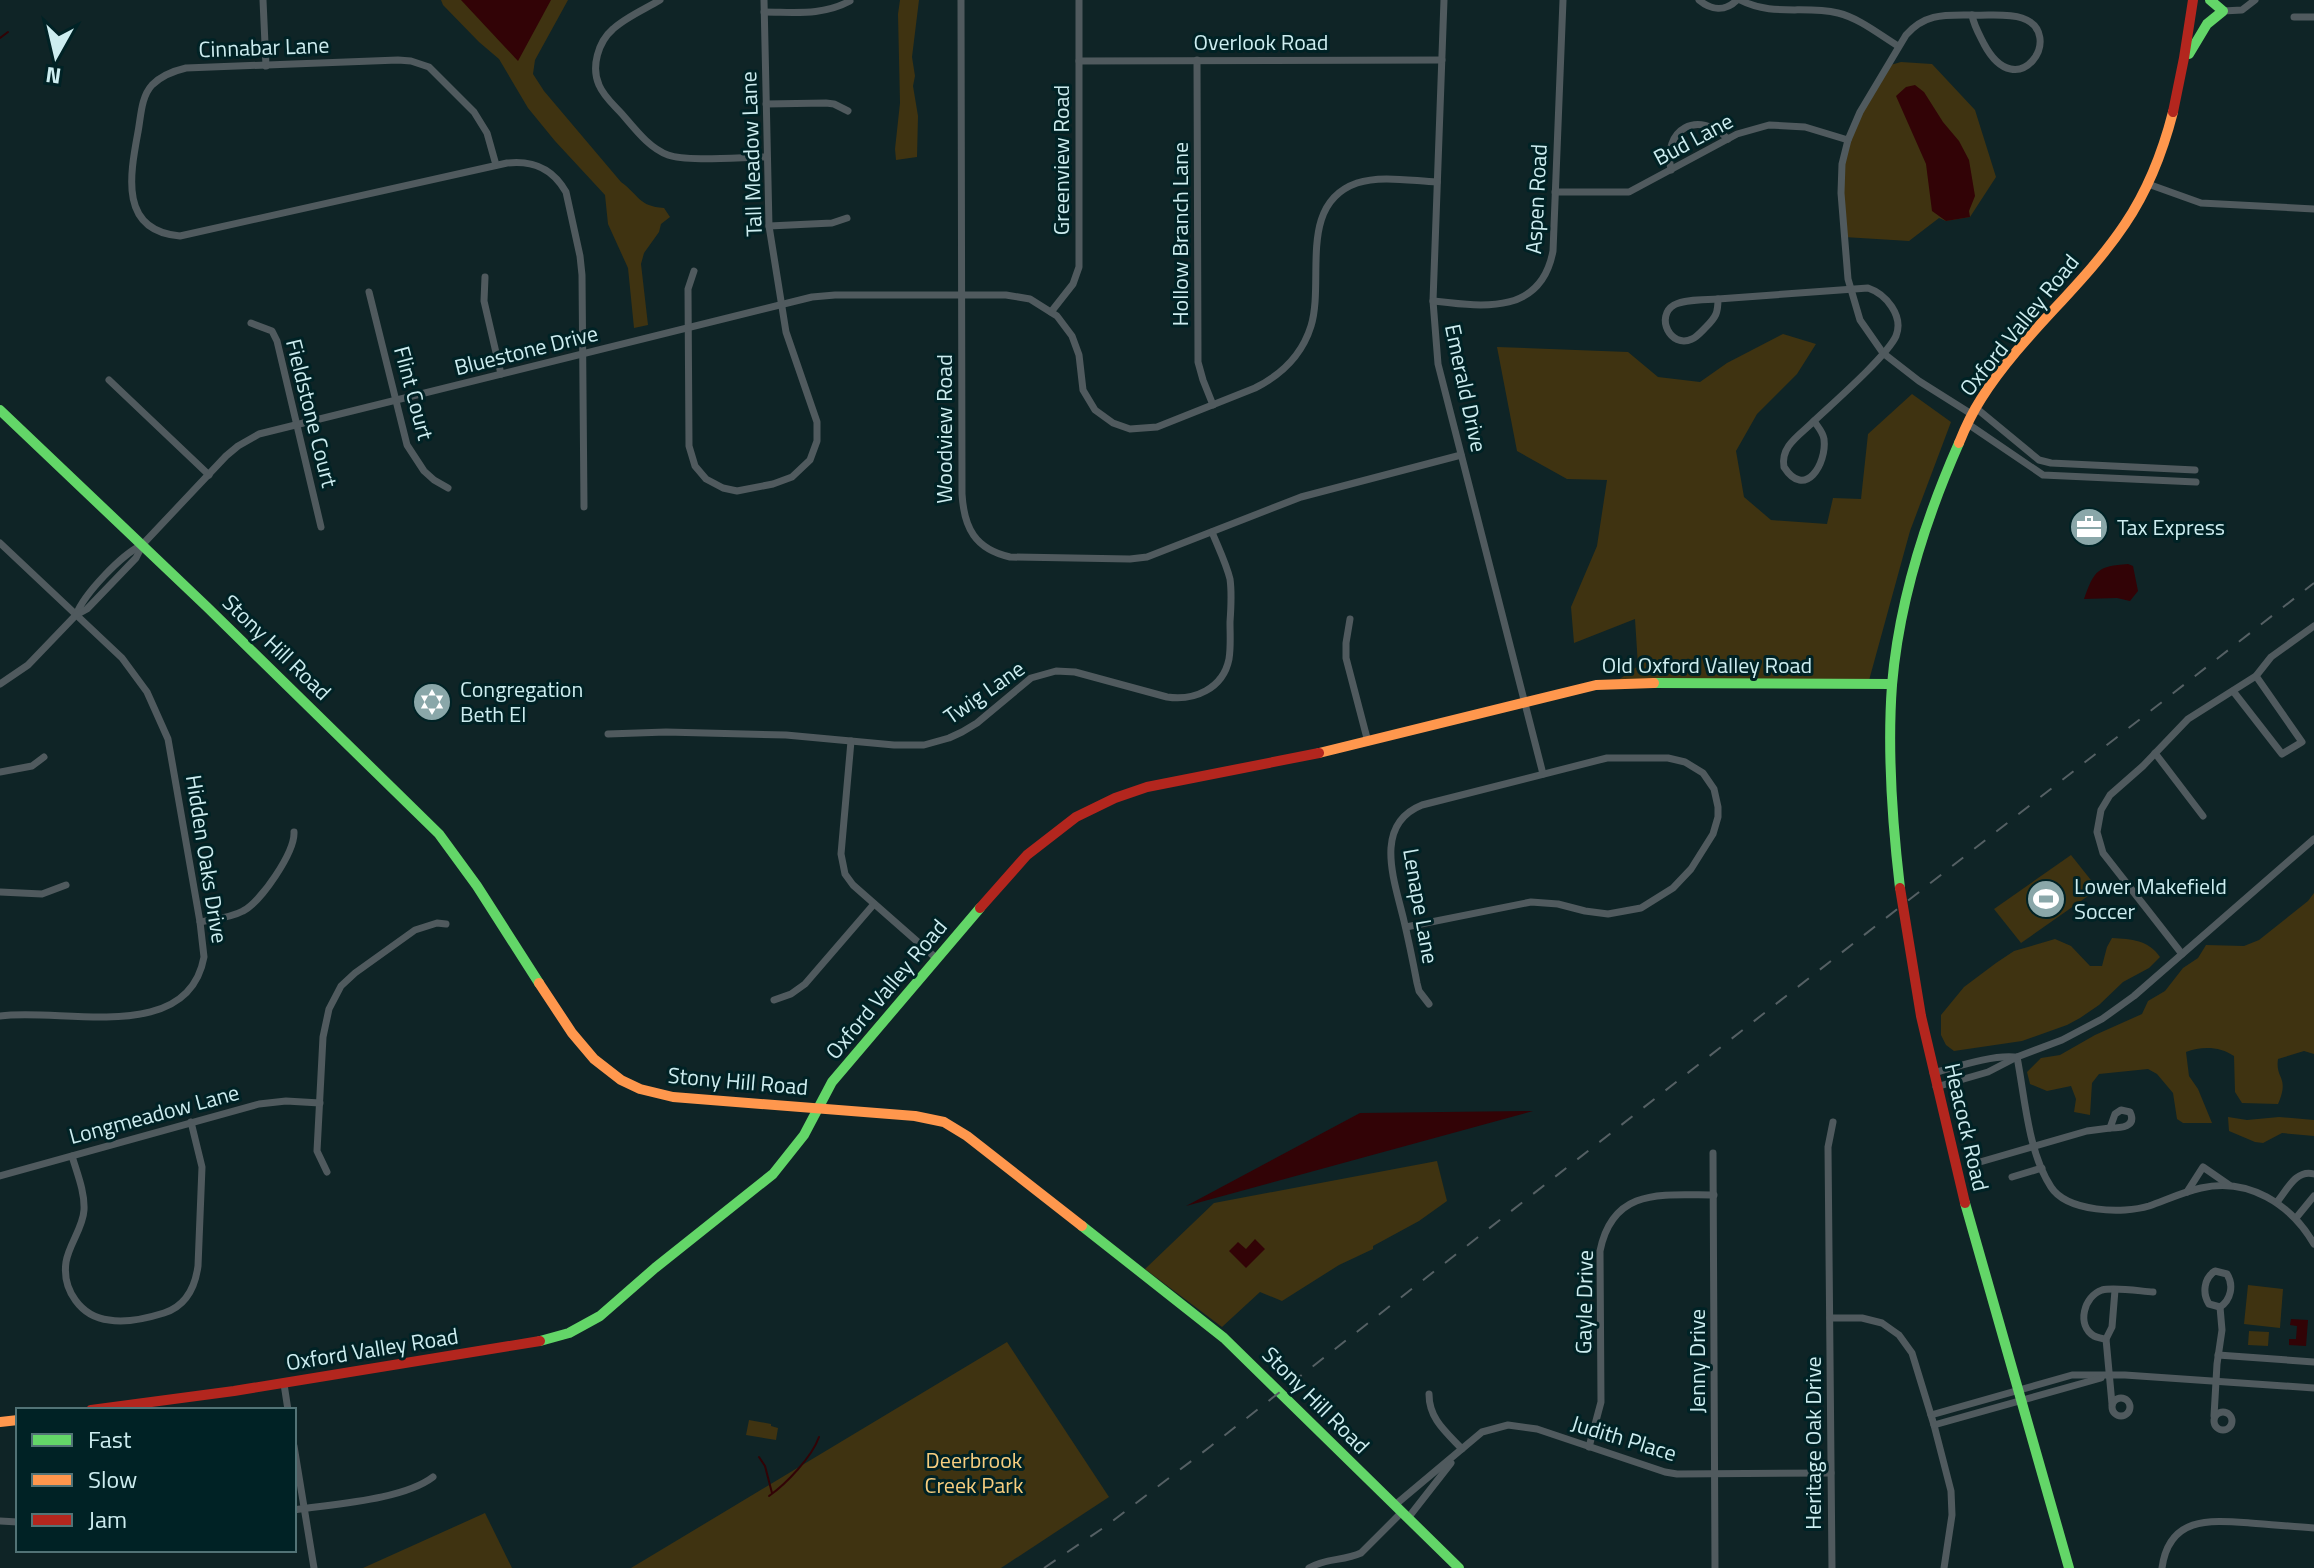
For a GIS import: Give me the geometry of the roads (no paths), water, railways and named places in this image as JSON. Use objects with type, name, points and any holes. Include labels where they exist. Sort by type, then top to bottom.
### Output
[{"type":"street","points":[[263,0],[266,66]]},
{"type":"street","points":[[660,0],[614,28],[602,42],[596,71],[599,86],[606,97],[652,145],[668,155],[684,158],[766,157]]},
{"type":"street","name":"Tall Meadow Lane","points":[[688,328],[689,446],[695,466],[713,484],[729,490],[741,491],[792,477],[805,467],[815,451],[818,432],[792,352],[769,226],[764,0]]},
{"type":"street","name":"Woodview Road","points":[[961,0],[963,514],[971,532],[983,545],[1010,557],[1130,559],[1158,554],[1301,497],[1461,455]]},
{"type":"street","name":"Greenview Road","points":[[1051,312],[1073,284],[1079,267],[1079,0]]},
{"type":"street","name":"Emerald Drive","points":[[1444,0],[1433,301],[1438,364],[1543,774]]},
{"type":"street","name":"Aspen Road","points":[[1433,301],[1504,304],[1533,291],[1551,261],[1563,0]]},
{"type":"street","points":[[1699,0],[1712,8],[1722,9],[1738,0],[1769,10],[1840,14],[1898,46]]},
{"type":"street","name":"Oxford Valley Road","points":[[1892,684],[1900,628],[1920,540],[1945,474],[1972,415],[1999,375],[2116,236],[2148,184],[2171,125],[2193,0]]},
{"type":"street","points":[[2210,0],[2223,11]]},
{"type":"street","points":[[2184,63],[2212,17],[2223,11],[2242,10],[2255,0]]},
{"type":"street","points":[[764,12],[825,11],[850,1]]},
{"type":"street","points":[[1972,15],[1974,27],[1991,59],[2000,66],[2017,70],[2028,66],[2036,57],[2039,35],[2028,21],[2016,16],[1942,14],[1928,17],[1913,27],[1898,46],[1860,112],[1842,164],[1841,193],[1850,288],[1860,320],[1883,353],[1902,369],[2039,460],[2195,470]]},
{"type":"street","points":[[2294,17],[2314,17]]},
{"type":"street","name":"Cinnabar Lane","points":[[496,165],[481,122],[437,73],[422,64],[398,60],[186,68],[161,77],[148,90],[142,108],[130,187],[136,208],[147,223],[171,235],[192,234],[496,165],[524,162],[539,165],[554,175],[566,192],[580,256],[584,507]]},
{"type":"street","name":"Hollow Branch Lane","points":[[1197,60],[1198,362],[1213,405]]},
{"type":"street","name":"Overlook Road","points":[[1079,61],[1442,60]]},
{"type":"street","points":[[766,104],[826,103],[848,111]]},
{"type":"street","name":"Bud Lane","points":[[1555,192],[1629,192],[1754,128],[1782,124],[1805,127],[1848,140]]},
{"type":"street","points":[[1671,170],[1668,153],[1672,143],[1677,135],[1691,126],[1711,126],[1728,139]]},
{"type":"street","points":[[1051,312],[1064,324],[1077,347],[1081,380],[1088,401],[1107,420],[1130,429],[1151,429],[1270,381],[1299,352],[1314,313],[1320,223],[1339,193],[1367,181],[1437,182]]},
{"type":"street","points":[[2148,184],[2201,203],[2314,209]]},
{"type":"street","points":[[769,226],[832,223],[847,218]]},
{"type":"street","points":[[688,328],[688,289],[694,271]]},
{"type":"street","points":[[485,277],[484,301],[501,374]]},
{"type":"street","points":[[1718,299],[1715,318],[1693,339],[1680,340],[1667,330],[1667,312],[1677,303],[1718,299],[1850,288],[1868,288],[1876,290],[1890,304],[1897,321],[1895,338],[1787,447],[1783,456],[1784,467],[1796,479],[1806,480],[1816,474],[1821,463],[1823,435],[1814,421]]},
{"type":"street","name":"Flint Court","points":[[369,292],[411,452],[434,480],[448,488]]},
{"type":"street","name":"Bluestone Drive","points":[[0,684],[28,665],[76,615],[81,602],[128,551],[143,544],[226,456],[249,439],[270,431],[812,297],[962,294],[1022,297],[1051,312]]},
{"type":"street","name":"Fieldstone Court","points":[[251,323],[274,334],[321,527]]},
{"type":"street","points":[[109,380],[209,475]]},
{"type":"street","name":"Stony Hill Road","points":[[0,410],[143,544],[439,834],[469,874],[563,1019],[586,1050],[608,1071],[626,1083],[665,1095],[930,1118],[949,1125],[1224,1338],[1459,1568]]},
{"type":"street","points":[[1972,415],[2043,475],[2196,482]]},
{"type":"street","name":"Twig Lane","points":[[608,734],[749,734],[912,746],[949,738],[977,723],[1031,678],[1056,671],[1075,672],[1167,697],[1184,698],[1204,692],[1224,672],[1230,649],[1231,589],[1212,532]]},
{"type":"street","name":"Hidden Oaks Drive","points":[[0,543],[122,658],[147,692],[163,724],[172,755],[204,957],[199,974],[185,995],[169,1005],[100,1018],[22,1014],[0,1016]]},
{"type":"street","points":[[1350,619],[1346,658],[1368,742]]},
{"type":"street","points":[[2182,954],[2100,849],[2097,820],[2105,803],[2188,719],[2256,676],[2271,657],[2314,626]]},
{"type":"street","points":[[2233,691],[2282,754],[2302,742],[2256,676]]},
{"type":"street","name":"Old Oxford Valley Road","points":[[1524,702],[1571,689],[1614,683],[1892,684]]},
{"type":"street","name":"Heacock Road","points":[[1892,684],[1889,753],[1893,830],[1911,958],[1933,1073],[1968,1217],[2069,1568]]},
{"type":"street","name":"Oxford Valley Road","points":[[106,1408],[284,1384],[542,1341],[582,1327],[603,1314],[655,1268],[763,1184],[792,1153],[832,1082],[1027,855],[1058,830],[1084,813],[1147,787],[1368,742],[1524,702]]},
{"type":"street","points":[[851,741],[841,835],[842,864],[853,885],[936,958]]},
{"type":"street","points":[[2155,753],[2203,816]]},
{"type":"street","points":[[0,772],[32,766],[44,757]]},
{"type":"street","name":"Lenape Lane","points":[[1406,927],[1531,902],[1608,914],[1632,911],[1663,896],[1683,879],[1716,826],[1718,807],[1714,789],[1703,773],[1680,760],[1607,758],[1422,805],[1409,812],[1393,833],[1390,851],[1419,991],[1429,1004]]},
{"type":"street","points":[[200,922],[235,915],[250,907],[288,856],[295,838],[294,832]]},
{"type":"street","points":[[1936,1087],[1988,1072],[2102,1019],[2134,996],[2314,839]]},
{"type":"street","points":[[0,892],[42,894],[66,885]]},
{"type":"street","points":[[774,1000],[791,994],[805,984],[874,904]]},
{"type":"street","points":[[327,1172],[317,1151],[325,1023],[329,1009],[341,986],[355,973],[415,930],[427,925],[446,924]]},
{"type":"street","points":[[1933,1073],[1983,1060],[2017,1057]]},
{"type":"street","points":[[2017,1057],[2034,1146],[2056,1193],[2066,1200],[2083,1207],[2136,1209],[2187,1192],[2230,1186],[2253,1191],[2277,1202],[2296,1218],[2314,1244]]},
{"type":"street","name":"Longmeadow Lane","points":[[1,1173],[272,1102],[320,1103]]},
{"type":"street","points":[[72,1156],[84,1207],[66,1264],[70,1293],[81,1307],[99,1318],[117,1321],[159,1315],[184,1301],[196,1280],[202,1167],[191,1122]]},
{"type":"street","name":"Heritage Oak Drive","points":[[1832,1568],[1828,1147],[1833,1122]]},
{"type":"street","points":[[1980,1162],[2087,1131],[2110,1128]]},
{"type":"street","name":"Jenny Drive","points":[[1713,1153],[1715,1568]]},
{"type":"street","points":[[2187,1192],[2203,1167],[2230,1186]]},
{"type":"street","points":[[2012,1177],[2042,1168]]},
{"type":"street","points":[[2277,1202],[2299,1175],[2306,1172],[2314,1174]]},
{"type":"street","name":"Gayle Drive","points":[[1589,1447],[1601,1402],[1600,1251],[1606,1229],[1623,1208],[1645,1197],[1714,1195]]},
{"type":"street","points":[[2296,1218],[2314,1196]]},
{"type":"street","points":[[2219,1271],[2227,1274],[2231,1283],[2227,1301],[2220,1307],[2209,1304],[2205,1295],[2208,1276],[2219,1271]]},
{"type":"street","points":[[2112,1404],[2106,1339],[2112,1327],[2115,1290]]},
{"type":"street","points":[[2106,1339],[2088,1330],[2084,1308],[2099,1291],[2153,1292]]},
{"type":"street","points":[[2214,1416],[2222,1322],[2220,1307]]},
{"type":"street","points":[[1830,1318],[1873,1320],[1889,1327],[1899,1335],[1915,1360],[1952,1502],[1944,1568]]},
{"type":"street","points":[[2218,1355],[2314,1362]]},
{"type":"street","points":[[1934,1425],[2072,1375],[2314,1388]]},
{"type":"street","points":[[284,1384],[288,1408]]},
{"type":"street","points":[[1429,1394],[1434,1419],[1462,1449]]},
{"type":"street","points":[[1931,1415],[2019,1396]]},
{"type":"street","name":"Judith Place","points":[[1402,1512],[1462,1449],[1488,1430],[1516,1425],[1537,1429],[1665,1472],[1831,1473]]},
{"type":"street","name":"Judith Place","points":[[1402,1512],[1462,1449]]},
{"type":"street","points":[[296,1458],[314,1568]]},
{"type":"street","points":[[296,1510],[407,1491],[433,1477]]},
{"type":"street","points":[[1309,1568],[1323,1561],[1361,1553],[1402,1512]]},
{"type":"street","points":[[2162,1568],[2165,1553],[2176,1535],[2198,1522],[2314,1528]]},
{"type":"waterway","points":[[0,38],[8,32]]},
{"type":"waterway","points":[[769,1496],[798,1470],[819,1437]]},
{"type":"waterway","points":[[759,1457],[765,1466],[772,1493]]},
{"type":"railway","points":[[1044,1568],[1106,1526],[1211,1446],[2314,583]]},
{"type":"place","name":"Tax Express","points":[[2089,527]]},
{"type":"place","name":"Congregation Beth El","points":[[432,702]]},
{"type":"place","name":"Lower Makefield Soccer","points":[[2046,899]]},
{"type":"park label","name":"Deerbrook Creek Park","points":[[974,1472]]}]
